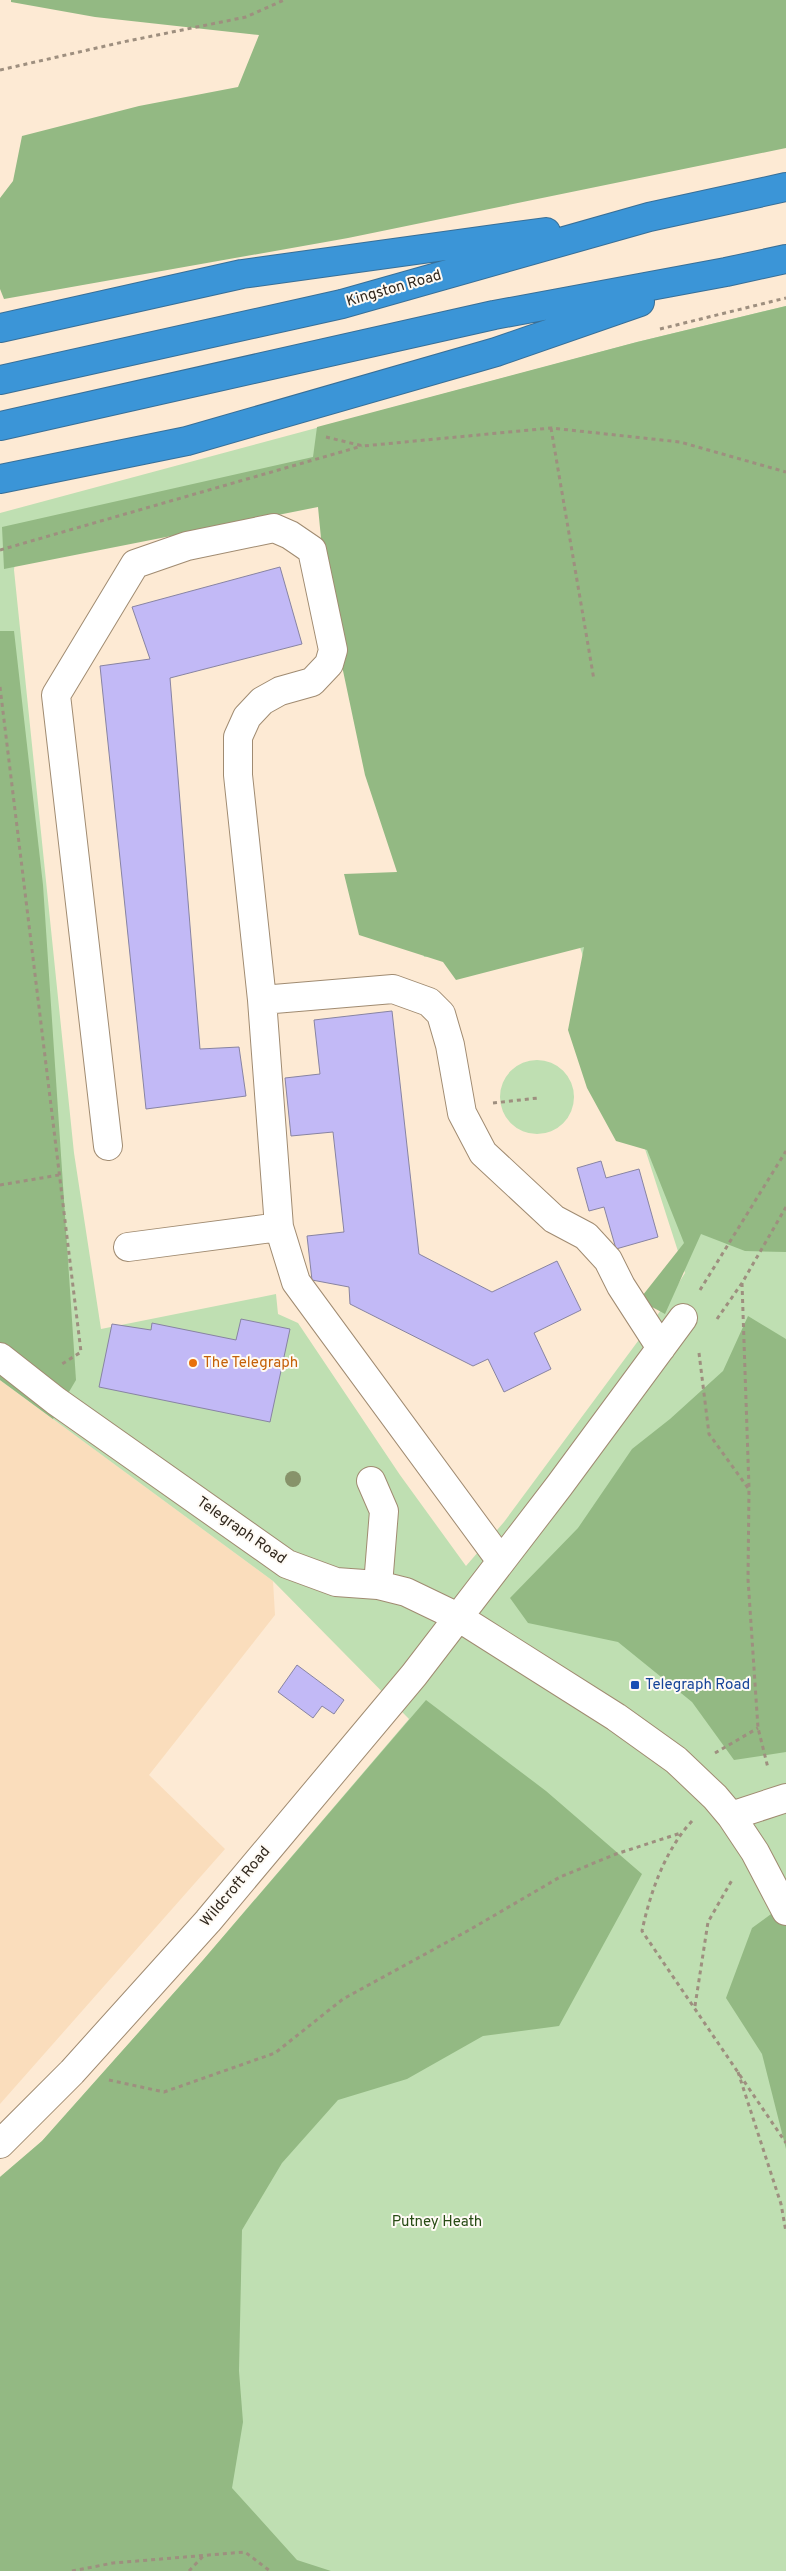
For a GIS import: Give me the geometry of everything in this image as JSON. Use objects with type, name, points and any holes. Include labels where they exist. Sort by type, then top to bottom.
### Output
[{"type":"highway","name":"Kingston Road","points":[[0,380],[342,304],[649,217],[786,186]]},
{"type":"highway","points":[[0,328],[242,274],[649,217]]},
{"type":"highway","points":[[0,426],[494,315],[786,259]]},
{"type":"highway","points":[[0,479],[197,438],[496,352],[726,272]]},
{"type":"street","points":[[108,1146],[56,695],[136,564],[186,546],[274,528],[290,535],[312,550],[333,650],[329,664],[312,682],[280,691],[262,702],[247,716],[238,737],[238,776],[262,1000],[279,1227],[296,1282],[501,1561]]},
{"type":"street","points":[[262,1000],[393,989],[430,1002],[441,1014],[450,1045],[462,1113],[483,1153],[554,1219],[586,1236],[608,1260],[621,1286],[661,1348]]},
{"type":"street","points":[[128,1247],[279,1227]]},
{"type":"street","name":"Wildcroft Road","points":[[0,2144],[72,2072],[208,1921],[414,1676],[683,1318]]},
{"type":"street","name":"Telegraph Road","points":[[0,1357],[287,1564],[336,1582],[378,1585],[406,1592],[458,1617],[616,1717],[676,1760],[723,1806],[755,1852],[786,1911]]},
{"type":"street","points":[[370,1481],[384,1511],[378,1585]]},
{"type":"street","points":[[723,1806],[782,1800]]},
{"type":"path","points":[[0,70],[122,42],[246,17],[284,0]]},
{"type":"path","points":[[551,428],[594,680]]},
{"type":"path","points":[[0,550],[368,445],[551,428],[680,442],[786,472]]},
{"type":"path","points":[[324,437],[368,445]]},
{"type":"path","points":[[0,687],[81,1352],[33,1382]]},
{"type":"path","points":[[462,1113],[471,1106],[538,1098]]},
{"type":"path","points":[[683,1318],[786,1151]]},
{"type":"path","points":[[0,1185],[59,1175]]},
{"type":"path","points":[[714,1323],[742,1283],[786,1207]]},
{"type":"path","points":[[742,1283],[749,1488],[748,1579],[758,1728],[782,1800]]},
{"type":"path","points":[[692,1354],[698,1347],[709,1434],[749,1488]]},
{"type":"path","points":[[686,1770],[758,1728]]},
{"type":"path","points":[[72,2072],[164,2092],[275,2053],[343,1999],[471,1929],[560,1877],[616,1854],[681,1833],[723,1806]]},
{"type":"path","points":[[681,1833],[649,1897],[642,1931],[786,2143]]},
{"type":"path","points":[[695,2007],[708,1922],[742,1863],[755,1852]]},
{"type":"path","points":[[737,2069],[781,2204],[786,2232]]},
{"type":"path","points":[[72,2571],[114,2562],[246,2552],[270,2571]]},
{"type":"path","points":[[189,2571],[206,2554]]},
{"type":"shaded area","points":[[0,1380],[273,1581],[275,1615],[149,1775],[225,1849],[0,2104]]},
{"type":"green space","points":[[11,0],[786,0],[786,148],[348,238],[4,299],[0,289],[0,198],[13,181],[22,136],[139,106],[238,87],[259,35],[95,17],[11,2]]},
{"type":"green space","name":"Putney Heath","points":[[786,306],[786,2571],[0,2571],[0,2177],[42,2141],[204,1959],[409,1719],[273,1581],[0,1380],[0,513],[637,342]],"holes":[[[348,466],[424,957],[577,938],[685,1273],[664,1306],[504,1522],[466,1566],[400,1475],[298,1323],[278,1314],[276,1294],[101,1329],[74,1153],[14,570],[16,554]]]},
{"type":"green space","points":[[786,306],[786,1252],[745,1251],[701,1234],[665,1314],[639,1300],[684,1243],[647,1150],[616,1141],[587,1088],[568,1030],[584,947],[456,980],[443,962],[359,935],[344,874],[397,872],[365,775],[326,590],[318,507],[4,569],[2,527],[313,457],[317,427],[637,342]]},
{"type":"green space","points":[[0,631],[14,631],[43,885],[76,1380],[53,1419],[0,1380]]},
{"type":"green space","points":[[537,1060],[551,1063],[563,1071],[571,1083],[574,1097],[571,1111],[563,1123],[551,1131],[537,1134],[523,1131],[511,1123],[503,1111],[500,1097],[503,1083],[511,1071],[523,1063]]},
{"type":"green space","points":[[748,1316],[786,1339],[786,1752],[734,1760],[692,1702],[618,1642],[528,1623],[510,1598],[578,1528],[632,1449],[670,1419],[723,1371]]},
{"type":"green space","points":[[426,1700],[546,1791],[642,1874],[559,2026],[483,2036],[407,2079],[338,2100],[282,2163],[242,2230],[239,2371],[243,2422],[232,2488],[297,2560],[331,2571],[0,2571],[0,2177],[42,2141],[204,1959]]},
{"type":"green space","points":[[786,1903],[786,2149],[762,2054],[726,1998],[752,1928]]},
{"type":"building","points":[[280,567],[302,644],[170,678],[200,1049],[239,1047],[246,1096],[146,1109],[100,666],[150,659],[132,607]]},
{"type":"building","points":[[392,1011],[419,1254],[492,1292],[557,1261],[581,1310],[534,1333],[551,1369],[504,1392],[488,1359],[473,1366],[350,1304],[349,1287],[312,1280],[307,1236],[344,1232],[333,1132],[291,1136],[285,1078],[320,1074],[314,1020]]},
{"type":"building","points":[[601,1161],[606,1178],[639,1169],[658,1237],[616,1249],[604,1207],[589,1211],[577,1168]]},
{"type":"building","name":"The Telegraph","points":[[241,1319],[290,1329],[270,1422],[99,1387],[112,1324],[151,1330],[152,1323],[236,1340]]},
{"type":"building","points":[[297,1665],[344,1700],[334,1714],[322,1706],[313,1718],[278,1692]]},
{"type":"place","name":"The Telegraph","points":[[193,1363]]},
{"type":"place","name":"Telegraph Road","points":[[635,1685]]}]
